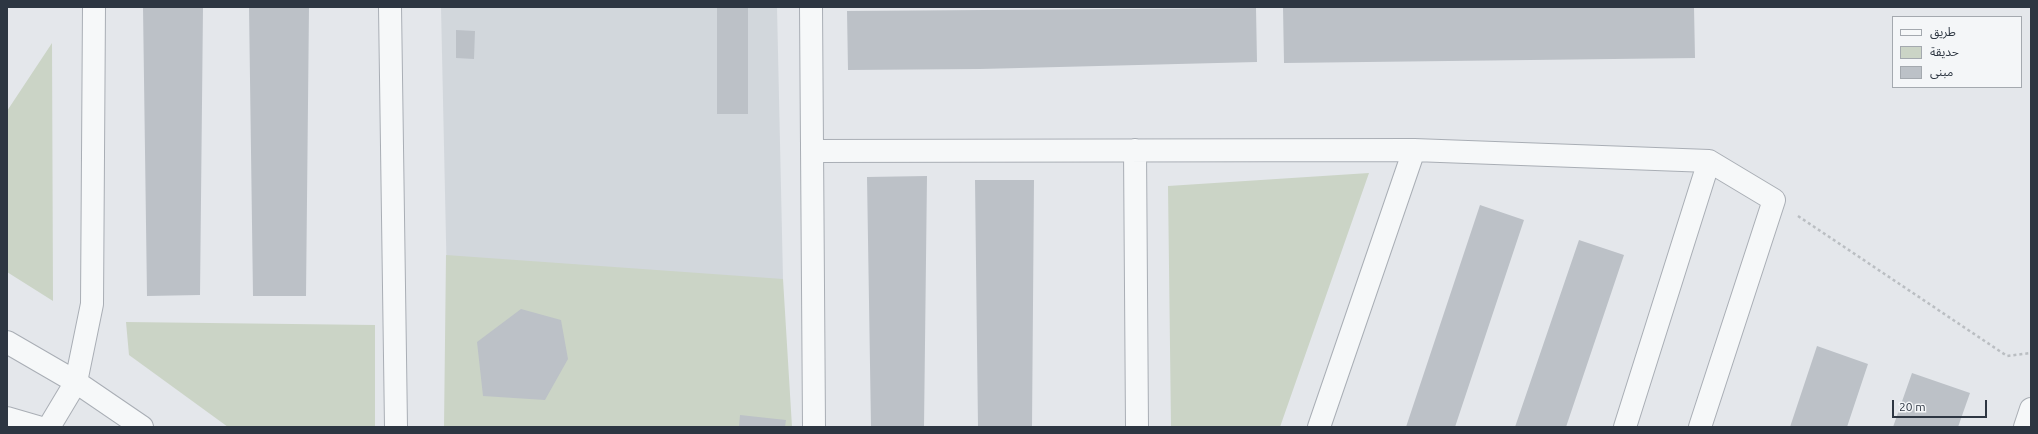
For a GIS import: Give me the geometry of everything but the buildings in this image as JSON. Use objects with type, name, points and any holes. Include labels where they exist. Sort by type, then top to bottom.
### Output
[{"type":"street","points":[[49,427],[76,382],[92,304],[94,7]]},
{"type":"street","points":[[390,7],[396,427]]},
{"type":"street","points":[[811,7],[814,427]]},
{"type":"street","points":[[1135,150],[1137,427]]},
{"type":"street","points":[[812,151],[1414,150],[1709,161],[1774,200],[1700,427]]},
{"type":"street","points":[[1319,427],[1414,150]]},
{"type":"street","points":[[1625,427],[1709,161]]},
{"type":"street","points":[[7,342],[76,382],[142,427]]},
{"type":"street","points":[[2025,427],[2031,409]]},
{"type":"street","points":[[7,418],[38,427]]},
{"type":"path","points":[[1774,200],[2007,356],[2031,353]]},
{"type":"shaded area","points":[[441,7],[777,7],[783,279],[447,286]]},
{"type":"green space","points":[[52,43],[53,301],[7,272],[7,111]]},
{"type":"green space","points":[[1369,173],[1280,427],[1171,427],[1168,186]]},
{"type":"green space","points":[[446,255],[783,279],[792,427],[444,427]]},
{"type":"green space","points":[[126,322],[375,325],[375,427],[228,427],[129,355]]}]
